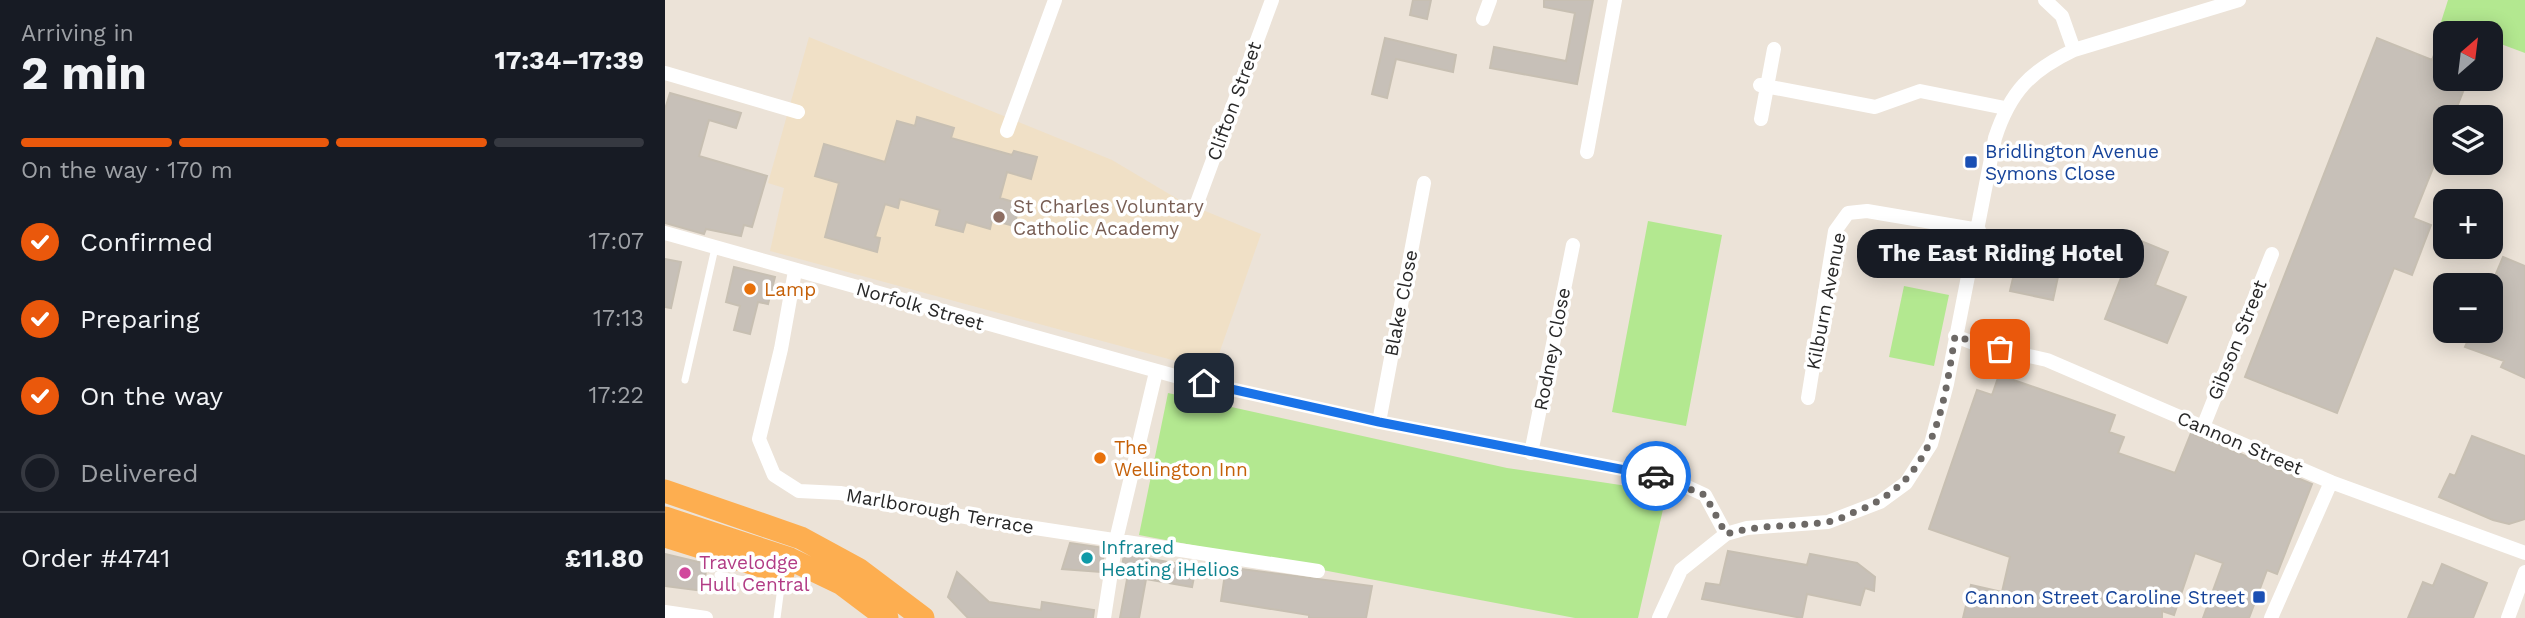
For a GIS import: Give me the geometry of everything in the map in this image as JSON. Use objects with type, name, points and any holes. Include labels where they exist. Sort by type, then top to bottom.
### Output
[{"type":"highway","points":[[665,491],[801,538],[858,569],[923,618]]},
{"type":"highway","points":[[665,518],[790,559],[842,584],[887,618]]},
{"type":"highway","points":[[665,536],[775,569],[837,596],[868,604]]},
{"type":"street","points":[[1007,131],[1055,0]]},
{"type":"street","name":"Clifton Street","points":[[1197,203],[1272,0]]},
{"type":"street","points":[[1483,19],[1489,0]]},
{"type":"street","points":[[1587,152],[1615,0]]},
{"type":"street","points":[[2045,0],[2062,16],[2074,50]]},
{"type":"street","points":[[1659,618],[1681,570],[1726,534],[1747,527],[1828,522],[1879,502],[1906,483],[1931,444],[1947,384],[1995,138],[2005,108],[2019,87],[2056,58],[2074,50],[2238,0]]},
{"type":"street","points":[[1761,119],[1763,86],[1774,49]]},
{"type":"street","points":[[665,73],[798,113]]},
{"type":"street","points":[[1763,86],[1875,107],[1920,91],[2005,108]]},
{"type":"street","name":"Blake Close","points":[[1379,422],[1424,183]]},
{"type":"street","name":"Kilburn Avenue","points":[[1808,398],[1835,231],[1848,212],[1867,211],[1979,229]]},
{"type":"street","name":"Norfolk Street","points":[[665,233],[1175,376]]},
{"type":"street","name":"Rodney Close","points":[[1531,453],[1573,245]]},
{"type":"street","name":"Gibson Street","points":[[2203,426],[2272,254]]},
{"type":"street","name":"Marlborough Terrace","points":[[795,271],[759,439],[774,475],[799,491],[840,493],[976,519],[1318,571]]},
{"type":"street","name":"Cannon Street","points":[[1955,336],[1976,344],[2047,360],[2331,482],[2525,553]]},
{"type":"street","points":[[1104,618],[1116,540],[1156,372]]},
{"type":"street","points":[[1204,383],[1379,422],[1668,478],[1705,495],[1726,534]]},
{"type":"street","points":[[2271,618],[2331,482]]},
{"type":"street","points":[[2508,618],[2525,572]]},
{"type":"street","points":[[665,612],[706,618]]},
{"type":"lane","points":[[685,380],[715,248]]},
{"type":"lane","points":[[718,575],[781,587],[777,618]]},
{"type":"shaded area","name":"St Charles Voluntary Catholic Academy","points":[[809,37],[1112,160],[1181,201],[1261,234],[1213,371],[770,251],[784,188],[768,183]]},
{"type":"green space","points":[[2448,0],[2525,0],[2525,53],[2503,45],[2503,21],[2441,21]]},
{"type":"green space","points":[[1648,221],[1722,235],[1686,426],[1612,412]]},
{"type":"green space","points":[[1904,286],[1949,295],[1934,366],[1889,357]]},
{"type":"green space","points":[[1168,393],[1507,468],[1667,492],[1638,618],[1575,618],[1139,535]]},
{"type":"building","points":[[1413,0],[1431,0],[1427,19],[1410,15]]},
{"type":"building","points":[[1544,0],[1593,0],[1577,84],[1490,68],[1494,47],[1566,61],[1575,13],[1544,7]]},
{"type":"building","points":[[1385,38],[1456,55],[1453,72],[1396,59],[1387,98],[1372,94]]},
{"type":"building","points":[[2377,38],[2432,60],[2433,58],[2433,91],[2463,91],[2458,105],[2433,105],[2433,168],[2413,218],[2431,225],[2412,275],[2394,268],[2337,413],[2245,377]]},
{"type":"building","points":[[670,93],[741,113],[736,128],[709,120],[699,156],[767,176],[752,227],[744,225],[741,236],[706,229],[704,234],[665,223],[665,109]]},
{"type":"building","points":[[917,117],[954,128],[951,138],[1012,155],[1014,151],[1037,157],[1031,179],[1007,172],[1000,198],[1020,204],[1014,226],[992,220],[990,229],[966,222],[963,232],[936,225],[940,210],[900,199],[898,208],[885,204],[875,237],[880,238],[877,252],[825,237],[839,183],[815,176],[824,144],[885,162],[897,121],[915,126]]},
{"type":"building","points":[[2136,239],[2168,252],[2155,285],[2186,297],[2167,343],[2105,319]]},
{"type":"building","points":[[2020,248],[2062,258],[2053,300],[2010,291]]},
{"type":"building","points":[[2503,257],[2525,266],[2525,378],[2501,367],[2504,361],[2465,347],[2467,343],[2503,343],[2503,273],[2496,273]]},
{"type":"building","points":[[665,259],[681,262],[671,308],[665,307]]},
{"type":"building","name":"Lamp","points":[[734,267],[775,277],[768,304],[758,302],[750,334],[734,330],[740,306],[726,302]]},
{"type":"building","points":[[1999,375],[2115,415],[2109,432],[2124,437],[2118,453],[2175,473],[2191,433],[2312,484],[2277,574],[2267,570],[2249,618],[2203,618],[2223,563],[2195,553],[2174,615],[2162,611],[2162,618],[1963,618],[1971,585],[2002,592],[2010,557],[1929,529],[1977,390],[1992,395]]},
{"type":"building","points":[[2472,436],[2525,456],[2525,519],[2509,524],[2493,520],[2439,497],[2450,474],[2455,476]]},
{"type":"building","name":"Infrared Heating iHelios","points":[[1070,543],[1105,548],[1101,572],[1062,569]]},
{"type":"building","points":[[1728,551],[1807,565],[1810,554],[1857,563],[1875,577],[1874,591],[1865,588],[1860,605],[1807,594],[1802,618],[1702,599],[1706,583],[1720,585]]},
{"type":"building","name":"Travelodge Hull Central","points":[[665,554],[707,564],[703,591],[665,586]]},
{"type":"building","points":[[1124,554],[1196,567],[1192,587],[1146,579],[1139,618],[1120,618],[1128,574],[1121,574]]},
{"type":"building","points":[[2442,564],[2487,583],[2473,618],[2408,618],[2423,582],[2433,586]]},
{"type":"building","points":[[1226,567],[1372,586],[1366,618],[1309,618],[1309,615],[1221,601]]},
{"type":"building","points":[[957,572],[989,602],[1041,610],[1042,602],[1094,610],[1093,618],[968,618],[948,597]]},
{"type":"way so far","points":[[1656,476],[1668,478],[1705,495],[1726,534],[1747,527],[1828,522],[1879,502],[1906,483],[1931,444],[1947,384],[1955,336],[2000,349]]},
{"type":"place","name":"Bridlington Avenue Symons Close","points":[[1971,162]]},
{"type":"place","name":"St Charles Voluntary Catholic Academy","points":[[999,217]]},
{"type":"place","name":"Lamp","points":[[750,289]]},
{"type":"place","name":"The East Riding Hotel","points":[[2000,349]]},
{"type":"place","name":"The Wellington Inn","points":[[1100,458]]},
{"type":"place","name":"Infrared Heating iHelios","points":[[1087,558]]},
{"type":"place","name":"Travelodge Hull Central","points":[[685,573]]},
{"type":"place","name":"Cannon Street Caroline Street","points":[[2259,597]]},
{"type":"route","points":[[1204,383],[1379,422],[1656,476]]}]
